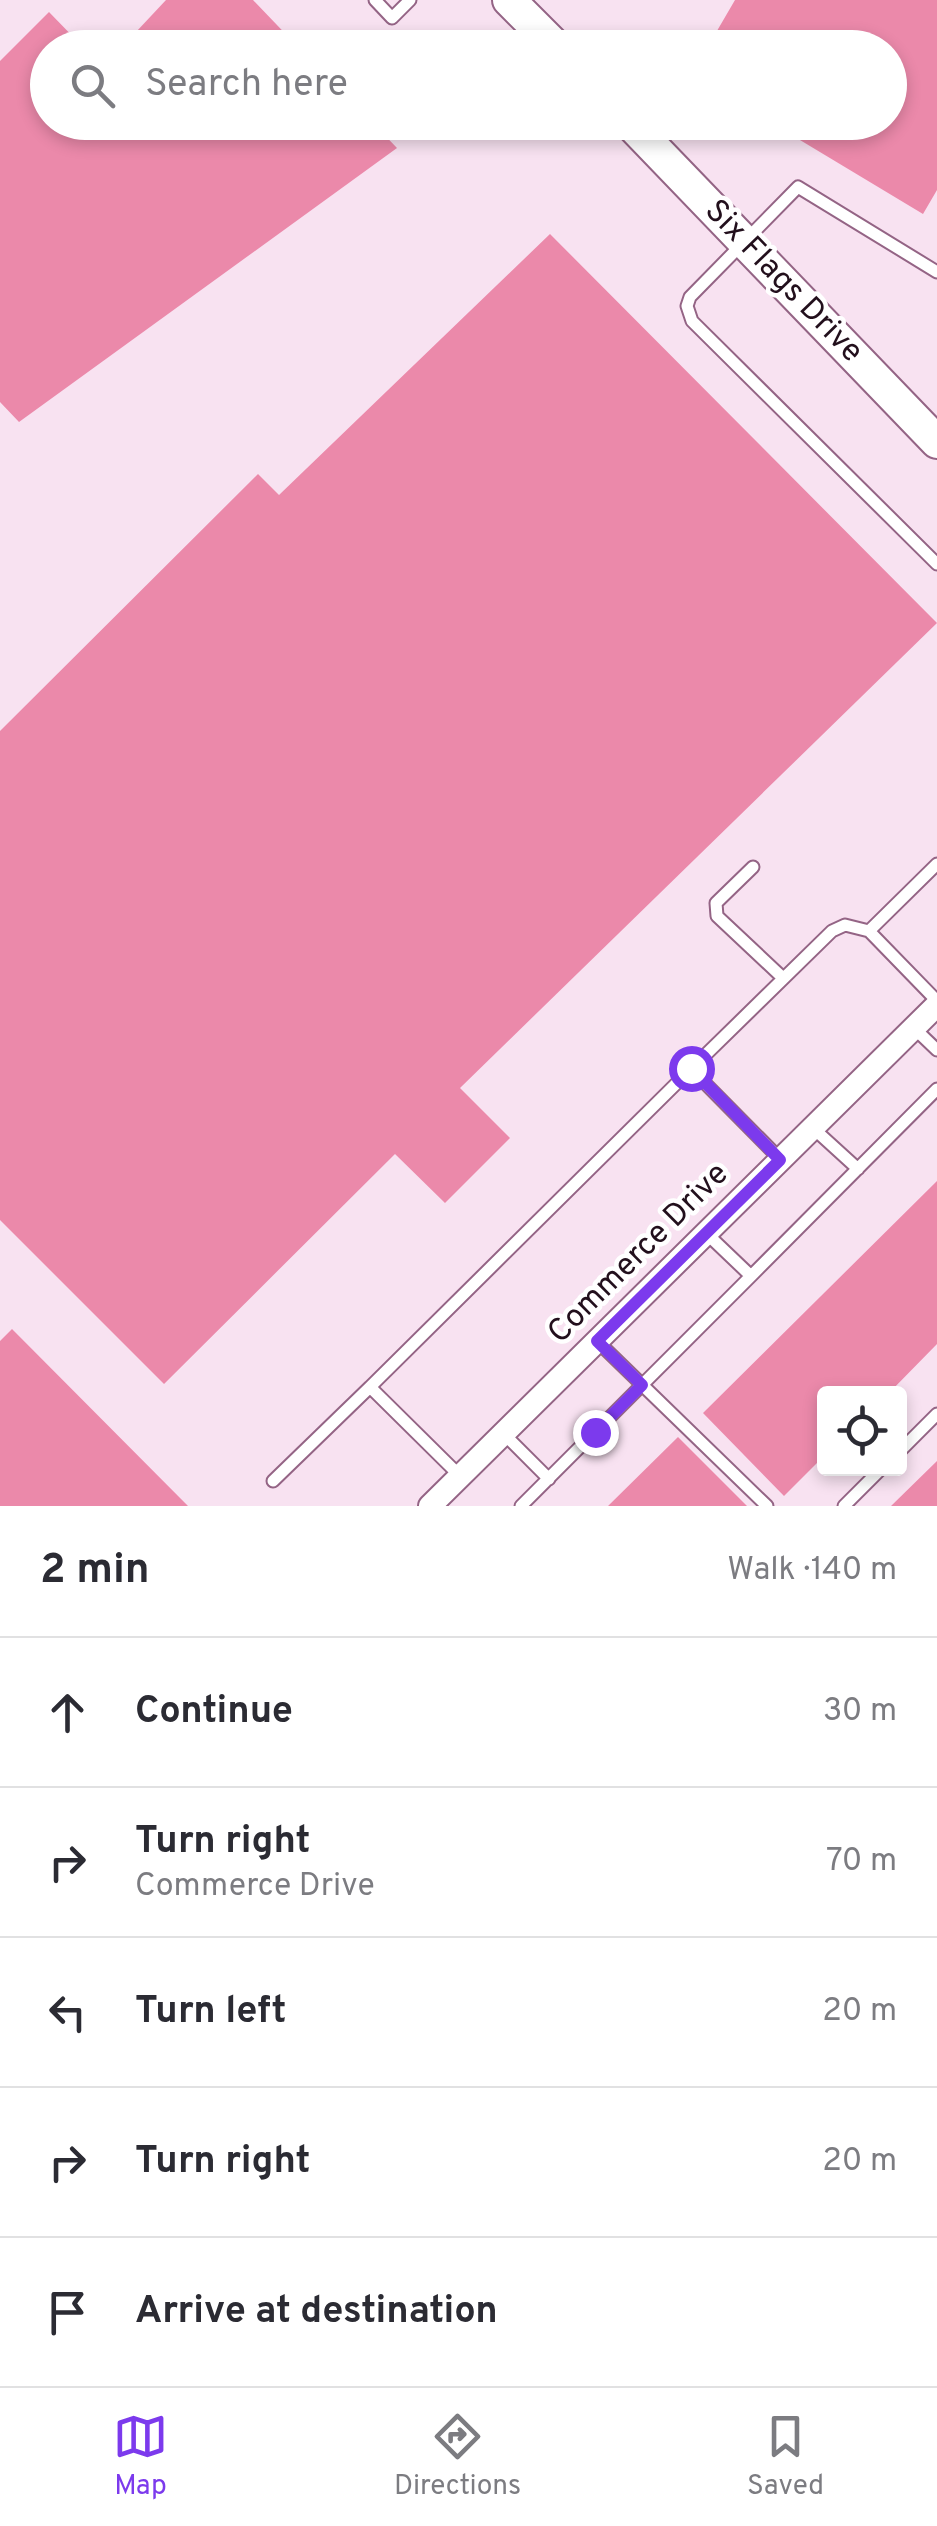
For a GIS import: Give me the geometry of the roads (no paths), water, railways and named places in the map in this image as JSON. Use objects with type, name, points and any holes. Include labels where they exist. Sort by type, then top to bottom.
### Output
[{"type":"street","points":[[510,0],[539,30]]},
{"type":"street","name":"Six Flags Drive","points":[[647,140],[742,240],[932,427]]},
{"type":"street","name":"Commerce Drive","points":[[430,1506],[937,1003]]},
{"type":"lane","points":[[374,0],[392,18],[410,0]]},
{"type":"lane","points":[[937,272],[798,186],[742,240],[690,297],[687,306],[692,321],[937,564]]},
{"type":"lane","points":[[869,931],[937,864]]},
{"type":"lane","points":[[753,867],[716,903],[717,916],[783,978]]},
{"type":"lane","points":[[273,1481],[832,930],[844,925],[869,931],[937,1003]]},
{"type":"lane","points":[[914,1028],[937,1050]]},
{"type":"lane","points":[[691,1068],[780,1160]]},
{"type":"lane","points":[[522,1506],[937,1089]]},
{"type":"lane","points":[[813,1128],[858,1169]]},
{"type":"lane","points":[[706,1234],[751,1276]]},
{"type":"lane","points":[[597,1341],[767,1506]]},
{"type":"lane","points":[[370,1387],[460,1476]]},
{"type":"lane","points":[[907,1444],[937,1414]]},
{"type":"lane","points":[[504,1433],[549,1478]]},
{"type":"lane","points":[[844,1506],[874,1476]]}]
